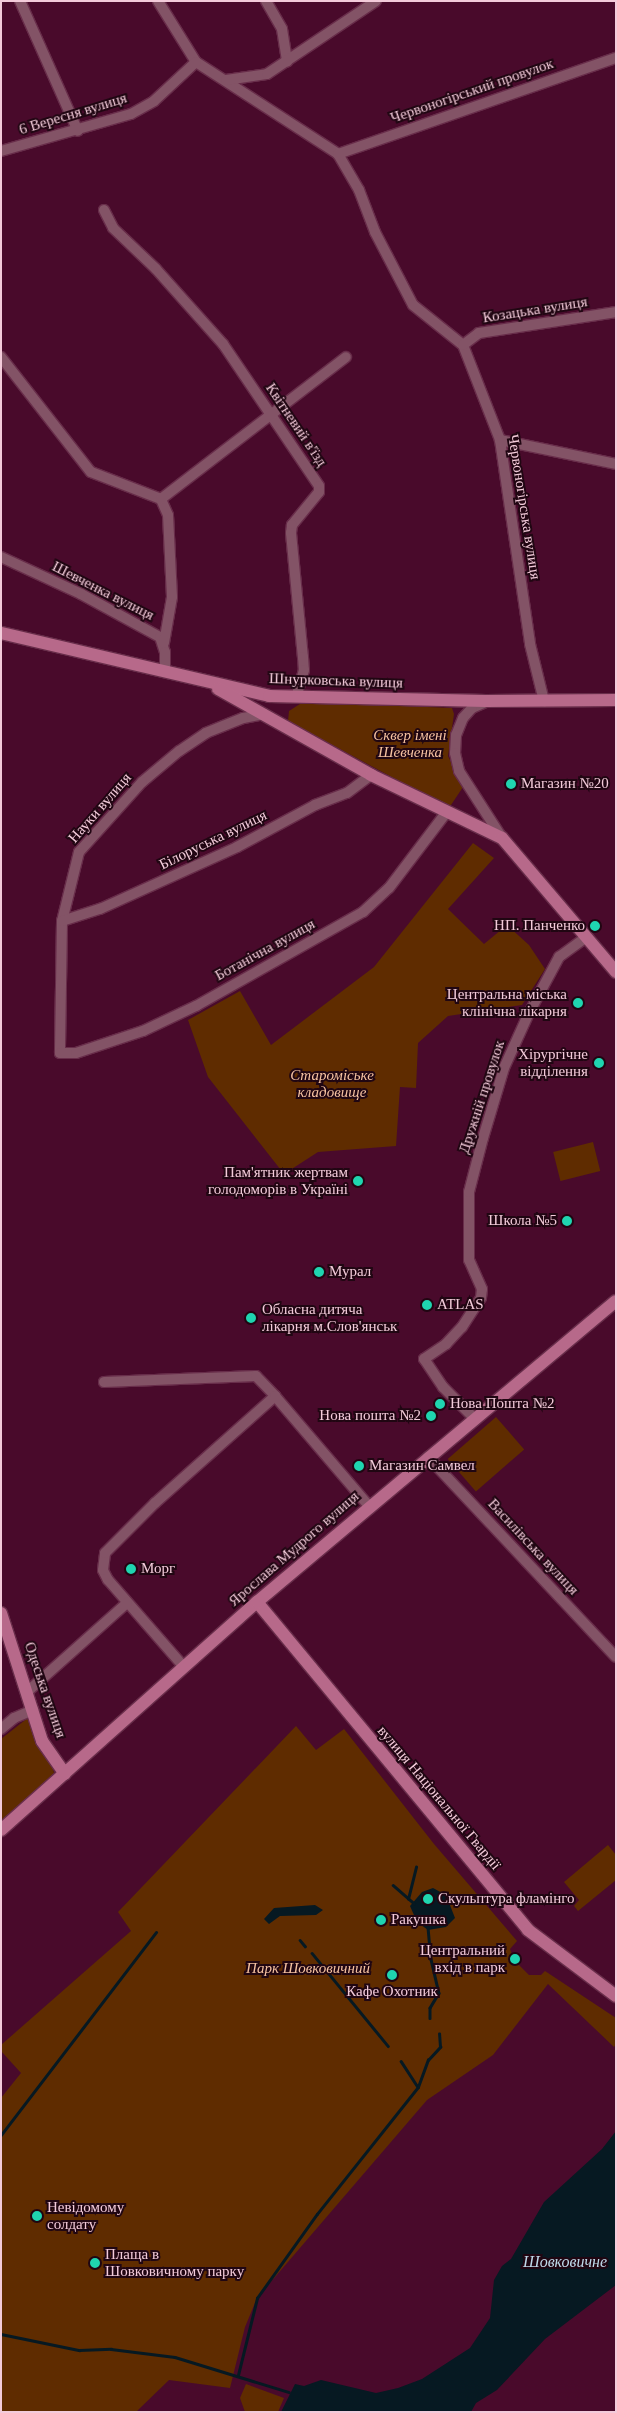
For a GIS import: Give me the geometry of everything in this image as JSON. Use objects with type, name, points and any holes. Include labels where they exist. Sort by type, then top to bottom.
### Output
[{"type":"street","points":[[20,1],[78,131]]},
{"type":"street","points":[[158,1],[196,62],[338,154]]},
{"type":"street","points":[[266,1],[282,29],[287,62]]},
{"type":"street","points":[[226,80],[267,74],[376,1]]},
{"type":"street","name":"Червоногірський провулок","points":[[338,154],[616,58]]},
{"type":"street","name":"6 Вересня вулиця","points":[[1,151],[78,131],[132,114],[154,101],[196,62]]},
{"type":"street","name":"Червоногірська вулиця","points":[[338,154],[359,190],[379,240],[413,305],[462,345],[500,440],[530,644],[544,701]]},
{"type":"street","name":"Квітневий в'їзд","points":[[104,210],[113,228],[156,269],[223,344],[319,486],[319,492],[292,525],[291,533],[304,670],[297,694],[301,697]]},
{"type":"street","name":"Козацька вулиця","points":[[462,345],[479,333],[616,312]]},
{"type":"street","points":[[1,357],[91,472],[161,499],[168,515],[172,597],[164,644],[165,670]]},
{"type":"street","points":[[161,499],[346,357]]},
{"type":"street","points":[[500,440],[616,464]]},
{"type":"street","name":"Шевченка вулиця","points":[[1,557],[81,594],[160,637],[164,644]]},
{"type":"street","name":"Шнурковська вулиця","points":[[1,633],[165,670],[269,696],[486,702],[616,700]]},
{"type":"street","points":[[200,680],[264,714],[372,776],[446,813],[502,838]]},
{"type":"street","points":[[486,702],[472,708],[463,718],[456,735],[455,753],[459,771],[502,838],[616,972]]},
{"type":"street","name":"Науки вулиця","points":[[60,1053],[62,921],[79,852],[142,782],[206,733],[243,718],[264,714]]},
{"type":"street","name":"Білоруська вулиця","points":[[62,921],[100,909],[237,847],[315,805],[347,793],[372,776]]},
{"type":"street","name":"Ботанічна вулиця","points":[[60,1053],[76,1053],[143,1031],[196,1006],[363,912],[389,888],[446,813]]},
{"type":"street","name":"Дружній провулок","points":[[474,1418],[443,1387],[424,1359],[446,1344],[462,1327],[481,1298],[482,1289],[469,1260],[469,1192],[504,1068],[559,957],[587,937]]},
{"type":"street","name":"Ярослава Мудрого вулиця","points":[[1,1830],[257,1602],[369,1506],[616,1301]]},
{"type":"street","points":[[104,1382],[256,1376],[369,1506]]},
{"type":"street","points":[[184,1666],[127,1603],[103,1570],[105,1552],[155,1503],[275,1396]]},
{"type":"street","name":"Василівська вулиця","points":[[428,1458],[616,1657]]},
{"type":"street","name":"вулиця Національної Гвардії","points":[[257,1602],[528,1930],[616,1996]]},
{"type":"street","points":[[27,1692],[127,1603]]},
{"type":"street","name":"Одеська вулиця","points":[[1,1613],[42,1741],[65,1774]]},
{"type":"street","points":[[1,1729],[14,1718],[33,1710]]},
{"type":"green space","name":"Сквер імені Шевченка","points":[[303,702],[452,708],[454,714],[448,756],[463,787],[449,808],[288,721],[289,711]]},
{"type":"green space","name":"Староміське кладовище","points":[[473,843],[494,858],[448,909],[484,944],[507,925],[529,945],[545,969],[522,1005],[448,1016],[418,1043],[416,1088],[400,1087],[396,1146],[318,1152],[284,1174],[208,1077],[188,1020],[240,991],[271,1045],[374,967]]},
{"type":"green space","points":[[593,1142],[600,1171],[560,1181],[553,1152]]},
{"type":"green space","points":[[496,1417],[524,1449],[476,1491],[448,1459]]},
{"type":"green space","points":[[29,1717],[49,1754],[54,1773],[1,1824],[1,1739]]},
{"type":"green space","name":"Парк Шовковичний","points":[[296,1726],[316,1750],[344,1729],[434,1844],[517,1941],[510,1949],[514,1960],[529,1975],[541,1975],[545,1971],[616,2018],[616,2044],[614,2047],[548,1984],[493,2055],[427,2100],[257,2298],[245,2327],[230,2388],[169,2380],[136,2412],[1,2412],[1,2098],[21,2073],[1,2051],[1,2045],[131,1931],[118,1912]]},
{"type":"green space","points":[[608,1845],[616,1855],[616,1880],[578,1911],[574,1906],[579,1900],[564,1882]]},
{"type":"green space","points":[[246,2384],[284,2398],[278,2412],[245,2412],[240,2398]]},
{"type":"water","points":[[433,1888],[446,1895],[455,1918],[446,1927],[428,1930],[417,1922],[410,1906],[422,1892]]},
{"type":"water","points":[[315,1905],[323,1910],[316,1915],[280,1916],[269,1924],[264,1919],[274,1908]]},
{"type":"water","name":"Шовковичне","points":[[616,2131],[616,2285],[545,2339],[497,2390],[476,2403],[471,2412],[281,2412],[295,2384],[304,2386],[321,2380],[376,2393],[398,2388],[422,2379],[470,2348],[490,2318],[494,2280],[502,2266],[511,2259],[544,2202],[602,2149]]},
{"type":"waterway","points":[[408,1899],[416,1867]]},
{"type":"waterway","points":[[393,1885],[414,1903]]},
{"type":"waterway","points":[[428,1927],[431,1959],[439,1993],[430,2008],[430,2018]]},
{"type":"waterway","points":[[1,2135],[156,1932]]},
{"type":"waterway","points":[[300,1940],[305,1946]]},
{"type":"waterway","points":[[312,1953],[388,2046]]},
{"type":"waterway","points":[[238,2375],[257,2298],[317,2214],[418,2087],[428,2060],[440,2047],[439,2034]]},
{"type":"waterway","points":[[401,2061],[418,2087]]},
{"type":"waterway","points":[[1,2334],[79,2350],[111,2349],[175,2357],[289,2392]]},
{"type":"place","name":"Магазин №20","points":[[511,784]]},
{"type":"place","name":"НП. Панченко","points":[[595,926]]},
{"type":"place","name":"Центральна міська клінічна лікарня","points":[[578,1003]]},
{"type":"place","name":"Хірургічне відділення","points":[[599,1063]]},
{"type":"place","name":"Пам'ятник жертвам голодоморів в Україні","points":[[358,1181]]},
{"type":"place","name":"Школа №5","points":[[567,1221]]},
{"type":"place","name":"Мурал","points":[[319,1272]]},
{"type":"place","name":"ATLAS","points":[[427,1305]]},
{"type":"place","name":"Обласна дитяча лікарня м.Слов'янськ","points":[[251,1318]]},
{"type":"place","name":"Нова Пошта №2","points":[[440,1404]]},
{"type":"place","name":"Нова пошта №2","points":[[431,1416]]},
{"type":"place","name":"Магазин Самвел","points":[[359,1466]]},
{"type":"place","name":"Морг","points":[[131,1569]]},
{"type":"place","name":"Скульптура фламінго","points":[[428,1899]]},
{"type":"place","name":"Ракушка","points":[[381,1920]]},
{"type":"place","name":"Центральний вхід в парк","points":[[515,1959]]},
{"type":"place","name":"Кафе Охотник","points":[[392,1975]]},
{"type":"place","name":"Невідомому солдату","points":[[37,2216]]},
{"type":"place","name":"Плаща в Шовковичному парку","points":[[95,2263]]}]
